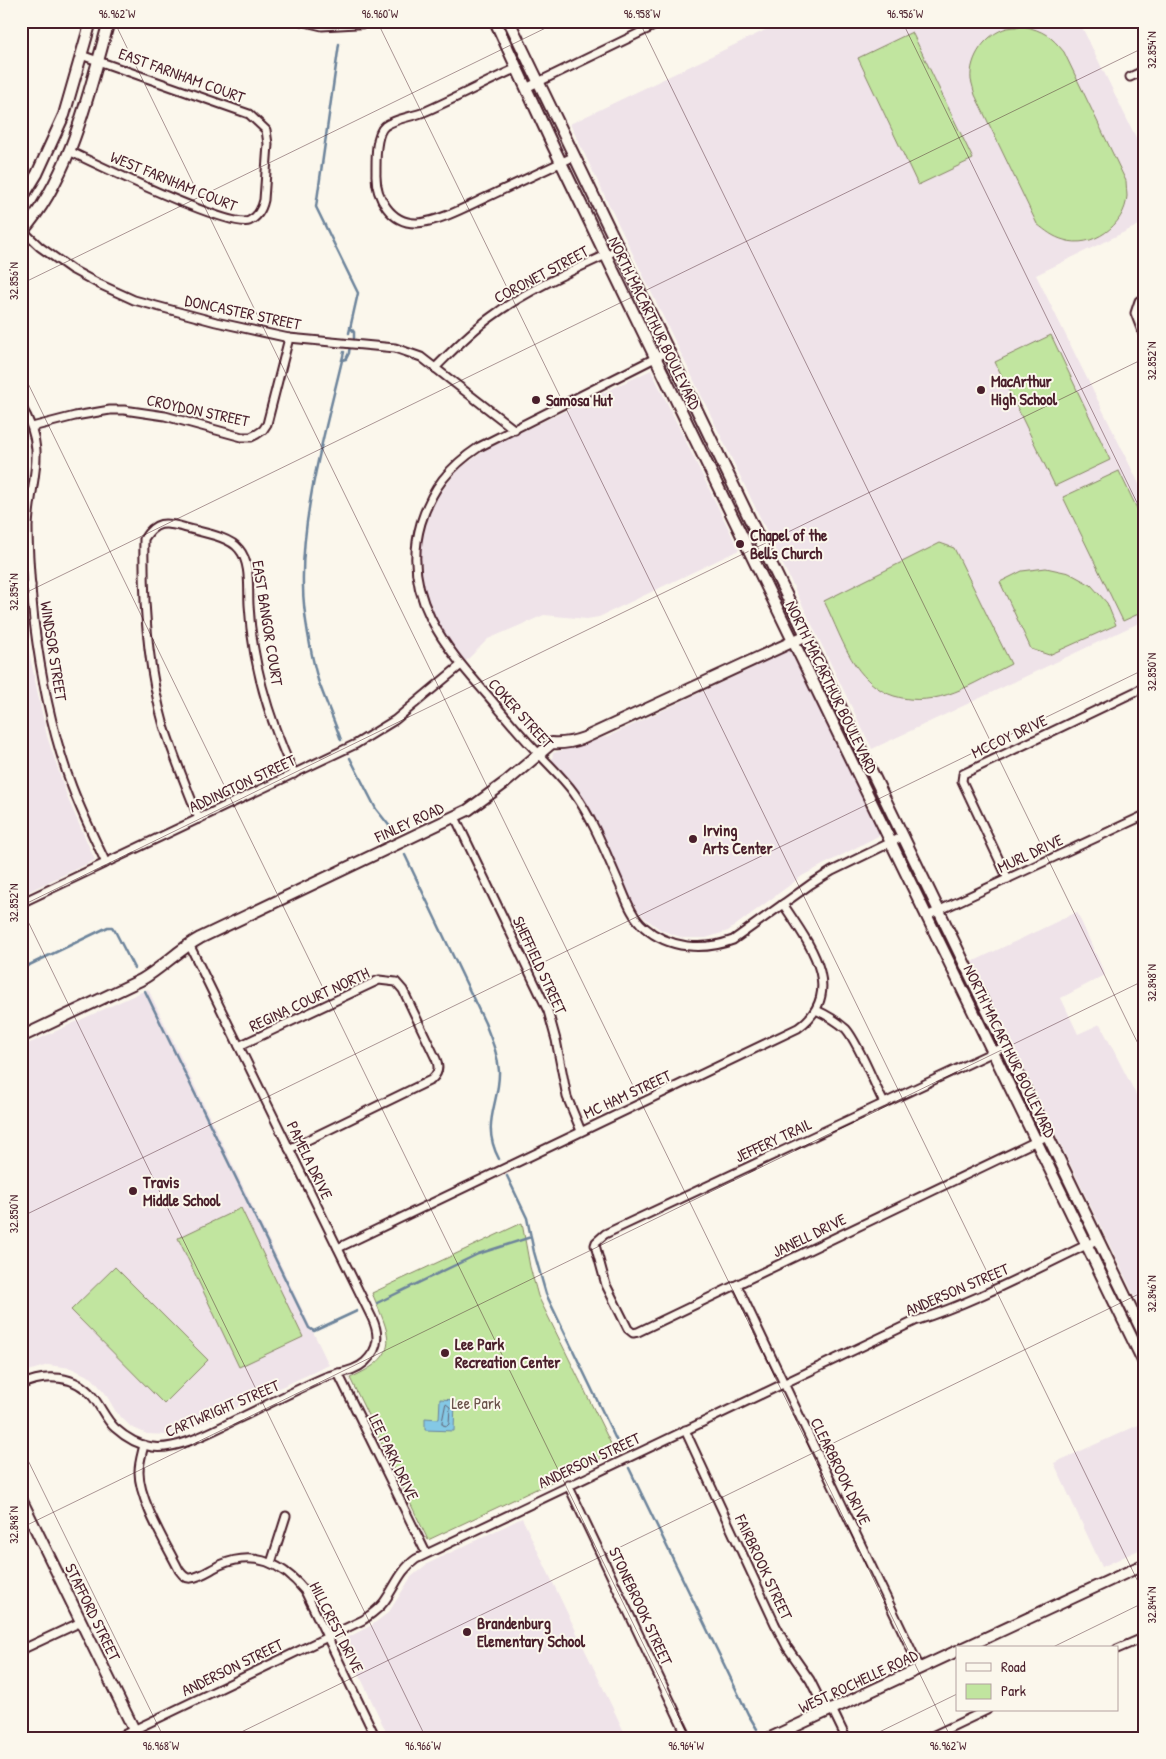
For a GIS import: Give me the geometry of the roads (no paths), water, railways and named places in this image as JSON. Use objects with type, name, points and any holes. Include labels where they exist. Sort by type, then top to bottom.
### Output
[{"type":"main road","points":[[21,200],[37,174],[64,115],[91,21]]},
{"type":"main road","points":[[22,231],[39,210],[56,181],[69,151],[81,120],[109,21]]},
{"type":"main road","name":"NORTH MACARTHUR BOULEVARD","points":[[495,21],[718,487],[1144,1363]]},
{"type":"main road","name":"NORTH MACARTHUR BOULEVARD","points":[[510,21],[1145,1337]]},
{"type":"main road","points":[[687,422],[700,416]]},
{"type":"main road","points":[[718,487],[732,481]]},
{"type":"main road","points":[[770,594],[783,587]]},
{"type":"main road","name":"FINLEY ROAD","points":[[21,1037],[141,980],[189,944],[455,817],[481,802],[552,743],[560,744],[584,738],[806,635]]},
{"type":"main road","name":"STAFFORD STREET","points":[[21,1499],[136,1734]]},
{"type":"main road","points":[[968,1646],[1145,1564]]},
{"type":"main road","name":"WEST ROCHELLE ROAD","points":[[770,1738],[956,1651]]},
{"type":"street","points":[[302,21],[322,26],[374,23],[378,21]]},
{"type":"street","points":[[526,88],[664,21]]},
{"type":"street","name":"EAST FARNHAM COURT","points":[[82,55],[249,114],[266,130],[268,144]]},
{"type":"street","points":[[517,68],[431,108],[390,123],[383,128],[378,137],[376,178],[378,191],[383,203],[390,212],[400,219],[412,223],[421,223],[464,208],[574,156]]},
{"type":"street","points":[[1130,77],[1145,70]]},
{"type":"street","name":"WEST FARNHAM COURT","points":[[69,151],[136,183],[238,222],[248,221],[256,217],[262,209],[268,144]]},
{"type":"street","name":"DONCASTER STREET","points":[[22,231],[71,269],[134,300],[216,322],[289,338],[395,348],[421,357],[515,430]]},
{"type":"street","name":"CORONET STREET","points":[[435,368],[471,332],[500,311],[545,284],[619,249]]},
{"type":"street","points":[[1139,301],[1135,313],[1145,339]]},
{"type":"street","name":"CROYDON STREET","points":[[32,427],[92,412],[124,410],[166,416],[223,433],[251,437],[263,430],[267,424],[289,338]]},
{"type":"street","name":"COKER STREET","points":[[669,351],[480,447],[451,469],[435,489],[427,505],[418,534],[415,558],[420,596],[430,619],[461,665],[575,794],[587,813],[630,908],[643,926],[657,936],[679,945],[698,948],[720,945],[734,940],[810,884],[832,871],[904,836]]},
{"type":"street","name":"WINDSOR STREET","points":[[21,406],[32,427],[36,442],[37,456],[31,493],[28,532],[31,585],[42,670],[56,738],[72,787],[106,863]]},
{"type":"street","points":[[21,492],[31,493]]},
{"type":"street","name":"EAST BANGOR COURT","points":[[199,819],[164,724],[148,647],[144,539],[155,526],[168,522],[228,540],[239,548],[245,558],[249,612],[265,696],[279,741],[294,774]]},
{"type":"street","points":[[21,589],[31,585]]},
{"type":"street","name":"ADDINGTON STREET","points":[[21,903],[371,736],[395,720],[461,665]]},
{"type":"street","name":"MCCOY DRIVE","points":[[1008,878],[964,786],[962,781],[963,774],[1145,687]]},
{"type":"street","name":"MURL DRIVE","points":[[927,916],[1145,815]]},
{"type":"street","name":"SHEFFIELD STREET","points":[[455,817],[548,1011],[556,1040],[566,1097],[581,1132]]},
{"type":"street","name":"MC HAM STREET","points":[[338,1248],[798,1028],[810,1020],[822,996],[823,979],[817,961],[805,938],[783,904]]},
{"type":"street","name":"PAMELA DRIVE","points":[[189,944],[377,1328],[378,1339],[376,1346],[363,1364],[346,1372],[338,1373]]},
{"type":"street","name":"REGINA COURT NORTH","points":[[239,1046],[379,980],[396,982],[403,990],[439,1066],[437,1075],[431,1080],[290,1149]]},
{"type":"street","points":[[816,1010],[830,1016],[846,1030],[884,1103]]},
{"type":"street","name":"JEFFERY TRAIL","points":[[606,1285],[595,1245],[605,1234],[1004,1047]]},
{"type":"street","name":"JANELL DRIVE","points":[[606,1285],[628,1329],[633,1333],[646,1329],[1047,1136]]},
{"type":"street","name":"ANDERSON STREET","points":[[117,1738],[136,1734],[371,1615],[383,1603],[404,1569],[416,1558],[914,1321],[977,1298],[1097,1240]]},
{"type":"street","name":"CLEARBROOK DRIVE","points":[[736,1285],[920,1668]]},
{"type":"street","name":"CARTWRIGHT STREET","points":[[21,1385],[44,1377],[66,1379],[76,1383],[85,1388],[93,1397],[114,1428],[144,1445],[162,1448],[183,1443],[325,1377],[338,1373]]},
{"type":"street","name":"LEE PARK DRIVE","points":[[338,1373],[426,1553]]},
{"type":"street","name":"FAIRBROOK STREET","points":[[685,1430],[787,1647],[846,1738]]},
{"type":"street","name":"HILLCREST DRIVE","points":[[144,1445],[139,1461],[141,1491],[183,1576],[191,1578],[228,1562],[249,1558],[271,1563],[292,1576],[305,1591],[376,1738]]},
{"type":"street","name":"STONEBROOK STREET","points":[[568,1485],[688,1738]]},
{"type":"street","points":[[271,1563],[286,1516]]},
{"type":"street","points":[[21,1524],[31,1519]]},
{"type":"street","points":[[21,1650],[81,1622]]},
{"type":"street","points":[[1118,1650],[1145,1637]]},
{"type":"street","points":[[928,1738],[983,1712]]},
{"type":"water","points":[[440,1399],[455,1400],[454,1431],[425,1430],[425,1418],[439,1419]]},
{"type":"waterway","points":[[339,44],[316,207],[358,293],[349,333]]},
{"type":"waterway","points":[[350,327],[354,332],[354,342]]},
{"type":"waterway","points":[[342,360],[346,359],[350,344]]},
{"type":"waterway","points":[[341,740],[318,680],[310,646],[303,596],[303,557],[316,468],[344,352]]},
{"type":"waterway","points":[[350,758],[376,809],[395,833]]},
{"type":"waterway","points":[[405,855],[485,1023],[496,1053],[499,1083],[492,1114],[491,1135],[499,1159]]},
{"type":"waterway","points":[[21,969],[108,927],[112,927],[115,931],[134,968]]},
{"type":"waterway","points":[[145,991],[309,1328],[314,1331],[357,1311]]},
{"type":"waterway","points":[[507,1176],[527,1218],[546,1294],[621,1450]]},
{"type":"waterway","points":[[377,1303],[478,1254],[531,1237]]},
{"type":"waterway","points":[[629,1468],[757,1729]]},
{"type":"place","name":"MacArthur High School","points":[[981,390]]},
{"type":"place","name":"Samosa Hut","points":[[536,400]]},
{"type":"place","name":"Chapel of the Bells Church","points":[[740,544]]},
{"type":"place","name":"Irving Arts Center","points":[[693,839]]},
{"type":"place","name":"Travis Middle School","points":[[133,1191]]},
{"type":"place","name":"Lee Park Recreation Center","points":[[445,1353]]},
{"type":"place","name":"Brandenburg Elementary School","points":[[467,1632]]},
{"type":"park label","name":"Lee Park","points":[[476,1403]]}]
